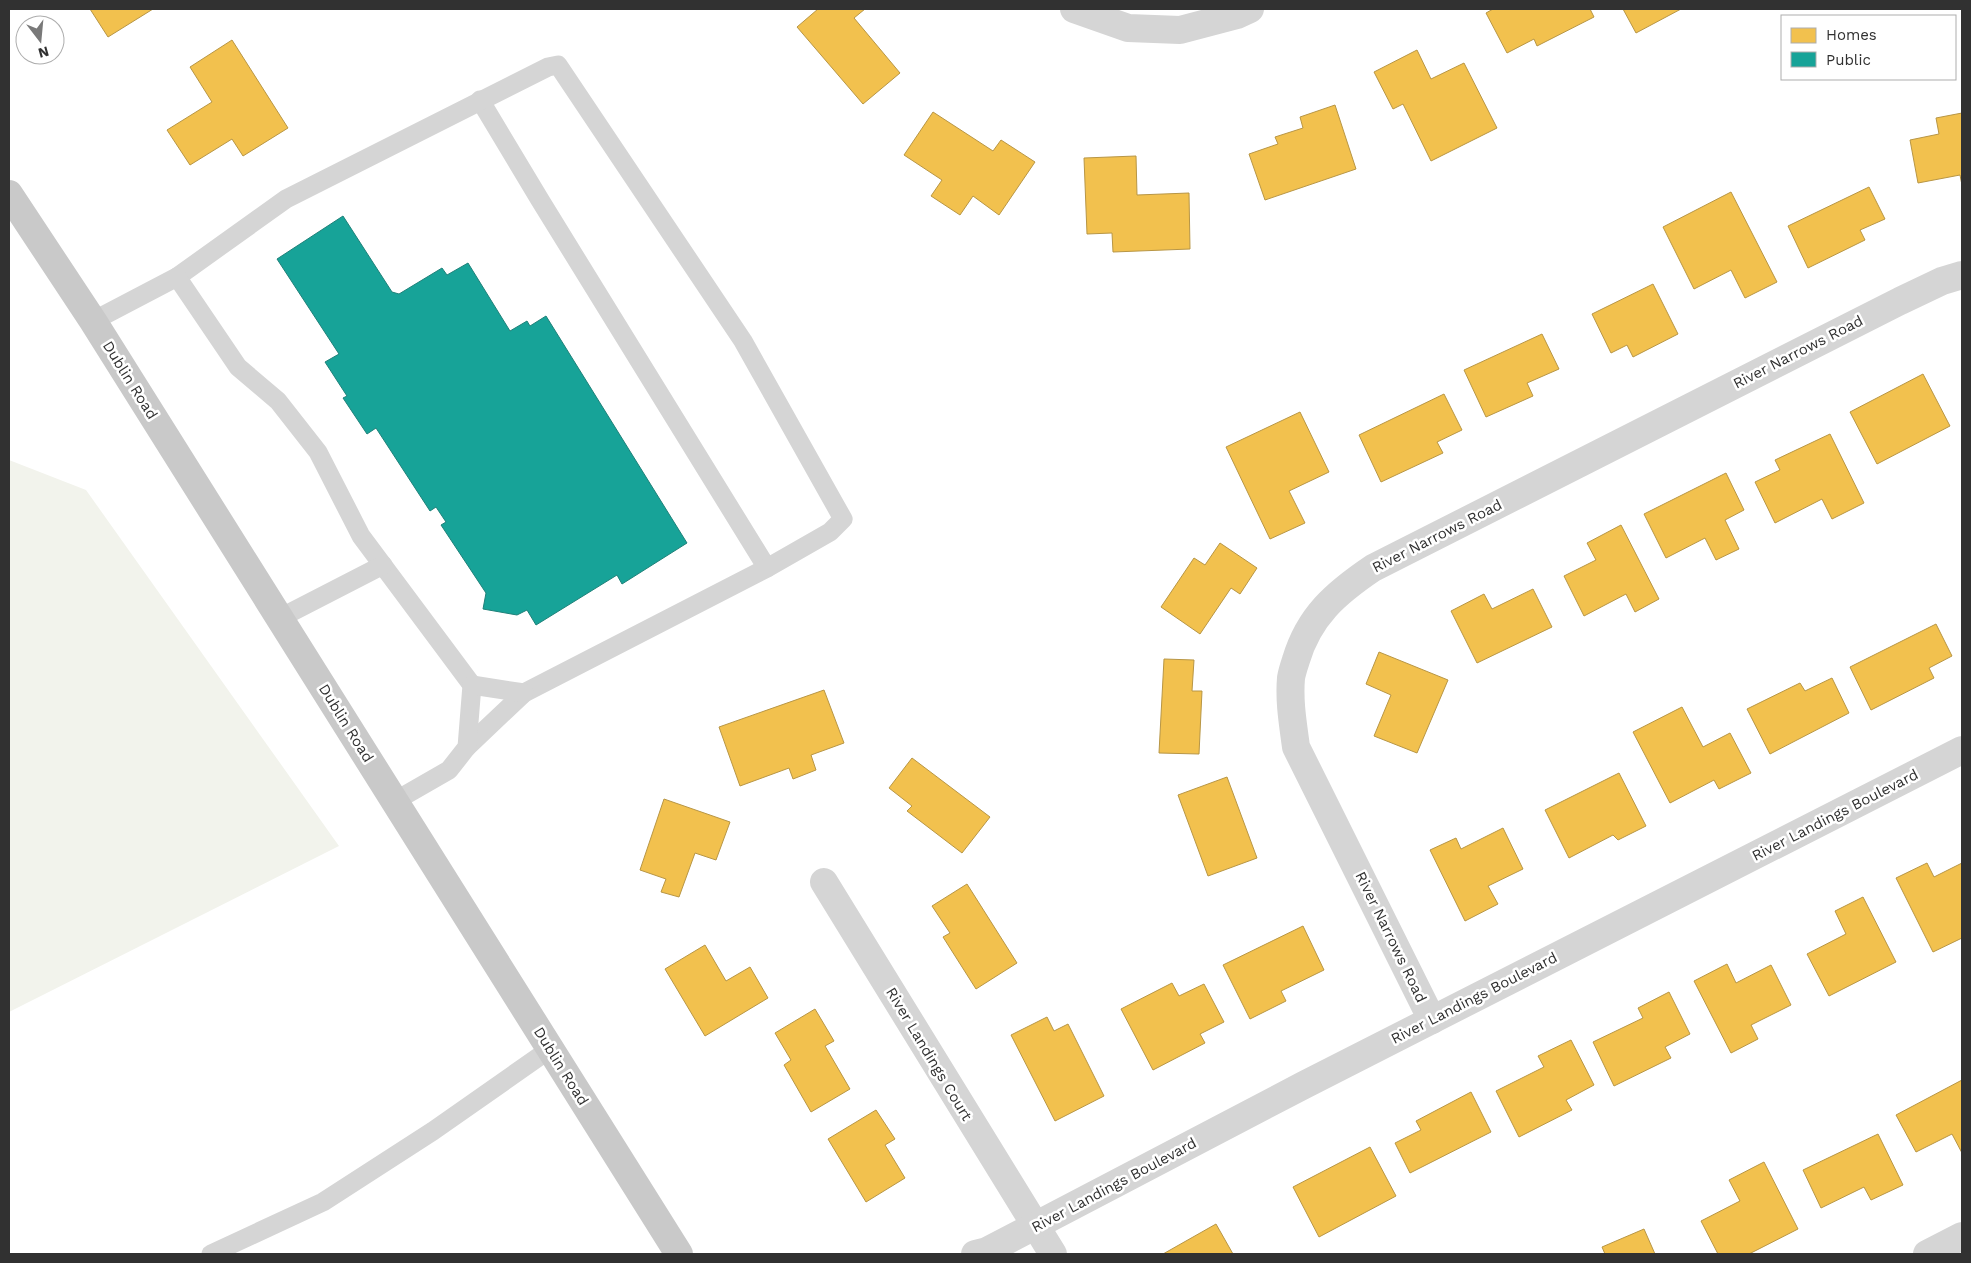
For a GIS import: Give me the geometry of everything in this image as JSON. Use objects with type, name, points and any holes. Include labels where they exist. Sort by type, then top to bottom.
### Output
[{"type":"main road","name":"Dublin Road","points":[[9,194],[94,321],[679,1254]]},
{"type":"street","points":[[1074,9],[1128,28],[1180,30],[1237,15],[1250,9]]},
{"type":"street","name":"River Narrows Road","points":[[1432,1020],[1296,747],[1291,713],[1291,677],[1301,644],[1319,613],[1345,587],[1373,568],[1900,301],[1942,281],[1962,275]]},
{"type":"street","name":"River Landings Boulevard","points":[[983,1253],[1432,1020],[1962,750]]},
{"type":"street","name":"River Landings Court","points":[[824,882],[1053,1254]]},
{"type":"street","points":[[1927,1254],[1962,1236]]},
{"type":"lane","points":[[94,321],[177,277],[286,199],[480,100],[548,67],[558,66],[743,341],[843,519],[830,532],[767,568],[524,693],[468,747],[449,770],[395,801]]},
{"type":"lane","points":[[480,100],[767,568]]},
{"type":"lane","points":[[177,277],[238,368],[278,401],[318,452],[362,536],[472,685],[468,747]]},
{"type":"lane","points":[[280,618],[383,565]]},
{"type":"lane","points":[[472,685],[524,693]]},
{"type":"lane","points":[[211,1254],[323,1202],[433,1131],[550,1049]]},
{"type":"shaded area","points":[[9,460],[86,490],[339,846],[9,1012]]},
{"type":"building: Homes","points":[[90,9],[153,9],[108,37]]},
{"type":"building: Homes","points":[[818,9],[865,9],[854,18],[900,73],[863,104],[797,27]]},
{"type":"building: Homes","points":[[1493,9],[1590,9],[1594,17],[1537,46],[1534,39],[1507,53],[1486,13]]},
{"type":"building: Homes","points":[[1623,9],[1681,9],[1636,33]]},
{"type":"building: Homes","points":[[232,40],[288,128],[243,156],[232,139],[190,165],[167,130],[212,102],[190,67]]},
{"type":"building: Homes","points":[[1417,50],[1431,79],[1464,63],[1497,128],[1431,161],[1403,104],[1393,109],[1374,72]]},
{"type":"building: Homes","points":[[1335,105],[1356,169],[1265,200],[1249,154],[1278,144],[1275,137],[1303,128],[1300,117]]},
{"type":"building: Homes","points":[[933,112],[993,151],[1001,140],[1035,162],[999,215],[973,196],[960,215],[931,196],[942,180],[904,155]]},
{"type":"building: Homes","points":[[1962,113],[1962,185],[1960,175],[1918,183],[1910,140],[1939,134],[1936,118]]},
{"type":"building: Homes","points":[[1136,156],[1137,195],[1189,193],[1190,249],[1113,252],[1112,233],[1087,234],[1084,158]]},
{"type":"building: Homes","points":[[1869,187],[1885,219],[1860,230],[1865,240],[1808,268],[1788,226]]},
{"type":"building: Homes","points":[[1731,192],[1777,282],[1745,298],[1731,270],[1694,289],[1663,227]]},
{"type":"building: Homes","points":[[1653,284],[1678,334],[1633,357],[1627,345],[1611,353],[1592,314]]},
{"type":"building: Homes","points":[[1542,334],[1559,369],[1527,383],[1533,396],[1486,417],[1464,370]]},
{"type":"building: Homes","points":[[1923,374],[1950,426],[1877,464],[1850,412]]},
{"type":"building: Homes","points":[[1444,394],[1462,430],[1437,442],[1443,453],[1381,482],[1359,435]]},
{"type":"building: Homes","points":[[1300,412],[1329,472],[1289,491],[1305,523],[1270,539],[1226,447]]},
{"type":"building: Homes","points":[[1830,434],[1864,503],[1832,519],[1822,499],[1775,523],[1755,482],[1780,470],[1775,460]]},
{"type":"building: Homes","points":[[1726,473],[1744,510],[1725,520],[1739,549],[1716,560],[1705,538],[1666,558],[1644,514]]},
{"type":"building: Homes","points":[[1621,525],[1659,599],[1635,612],[1626,594],[1584,616],[1564,576],[1596,560],[1587,543]]},
{"type":"building: Homes","points":[[1220,543],[1257,568],[1240,594],[1231,588],[1200,634],[1161,607],[1194,558],[1205,565]]},
{"type":"building: Homes","points":[[1533,589],[1552,627],[1477,663],[1451,611],[1484,594],[1492,609]]},
{"type":"building: Homes","points":[[1936,624],[1952,656],[1929,668],[1934,678],[1871,710],[1850,667]]},
{"type":"building: Homes","points":[[1379,652],[1448,680],[1417,753],[1374,736],[1391,695],[1366,684]]},
{"type":"building: Homes","points":[[1164,659],[1194,660],[1192,691],[1202,691],[1199,754],[1159,753]]},
{"type":"building: Homes","points":[[1832,678],[1849,713],[1770,754],[1747,709],[1800,683],[1805,691]]},
{"type":"building: Homes","points":[[824,690],[844,743],[811,755],[816,770],[793,779],[789,768],[740,786],[719,727]]},
{"type":"building: Homes","points":[[1682,707],[1703,747],[1730,733],[1751,773],[1719,789],[1714,780],[1670,803],[1633,732]]},
{"type":"building: Homes","points":[[912,758],[990,817],[962,853],[907,811],[912,806],[889,788]]},
{"type":"building: Homes","points":[[1619,773],[1646,826],[1618,840],[1613,835],[1569,858],[1545,810]]},
{"type":"building: Homes","points":[[1227,777],[1257,858],[1208,876],[1178,795]]},
{"type":"building: Homes","points":[[664,799],[730,822],[716,860],[695,853],[679,897],[661,892],[666,879],[640,870]]},
{"type":"building: Homes","points":[[1503,828],[1523,869],[1488,886],[1498,904],[1465,921],[1430,850],[1456,838],[1461,849]]},
{"type":"building: Homes","points":[[1927,863],[1934,877],[1962,863],[1962,938],[1933,952],[1896,878]]},
{"type":"building: Homes","points":[[967,884],[1017,963],[976,989],[943,937],[950,933],[932,906]]},
{"type":"building: Homes","points":[[1863,897],[1896,962],[1829,996],[1807,954],[1846,934],[1835,911]]},
{"type":"building: Homes","points":[[1303,926],[1324,970],[1281,991],[1286,1001],[1250,1019],[1223,965]]},
{"type":"building: Homes","points":[[705,945],[726,981],[750,967],[768,998],[705,1036],[665,969]]},
{"type":"building: Homes","points":[[1727,964],[1736,983],[1771,965],[1791,1005],[1751,1025],[1758,1039],[1731,1053],[1694,981]]},
{"type":"building: Homes","points":[[1172,983],[1179,996],[1204,984],[1224,1022],[1200,1034],[1205,1043],[1153,1070],[1121,1009]]},
{"type":"building: Homes","points":[[1669,992],[1690,1034],[1665,1047],[1671,1058],[1614,1086],[1593,1042],[1643,1018],[1638,1008]]},
{"type":"building: Homes","points":[[815,1009],[834,1041],[825,1046],[850,1089],[811,1112],[784,1065],[791,1060],[775,1033]]},
{"type":"building: Homes","points":[[1047,1017],[1054,1031],[1068,1024],[1104,1096],[1055,1121],[1011,1035]]},
{"type":"building: Homes","points":[[1571,1040],[1594,1085],[1566,1100],[1572,1110],[1519,1137],[1496,1091],[1544,1067],[1538,1056]]},
{"type":"building: Homes","points":[[1962,1080],[1962,1153],[1952,1134],[1916,1152],[1896,1115]]},
{"type":"building: Homes","points":[[1471,1092],[1491,1132],[1410,1173],[1395,1143],[1421,1130],[1416,1121]]},
{"type":"building: Homes","points":[[876,1110],[895,1139],[885,1145],[905,1178],[866,1202],[828,1139]]},
{"type":"building: Homes","points":[[1878,1134],[1903,1185],[1871,1200],[1864,1187],[1821,1208],[1803,1170]]},
{"type":"building: Homes","points":[[1370,1147],[1396,1196],[1319,1237],[1293,1187]]},
{"type":"building: Homes","points":[[1764,1162],[1798,1229],[1749,1254],[1718,1254],[1701,1221],[1740,1201],[1729,1180]]},
{"type":"building: Homes","points":[[1216,1224],[1233,1254],[1163,1254]]},
{"type":"building: Homes","points":[[1644,1229],[1655,1254],[1605,1254],[1602,1247]]},
{"type":"building: Public","points":[[343,216],[392,292],[399,294],[442,268],[447,275],[468,263],[510,331],[527,321],[530,326],[546,316],[687,543],[622,584],[617,575],[536,625],[527,610],[517,615],[483,609],[486,593],[441,525],[446,522],[436,507],[430,511],[376,428],[367,434],[343,398],[347,396],[325,362],[339,354],[277,259]]}]
